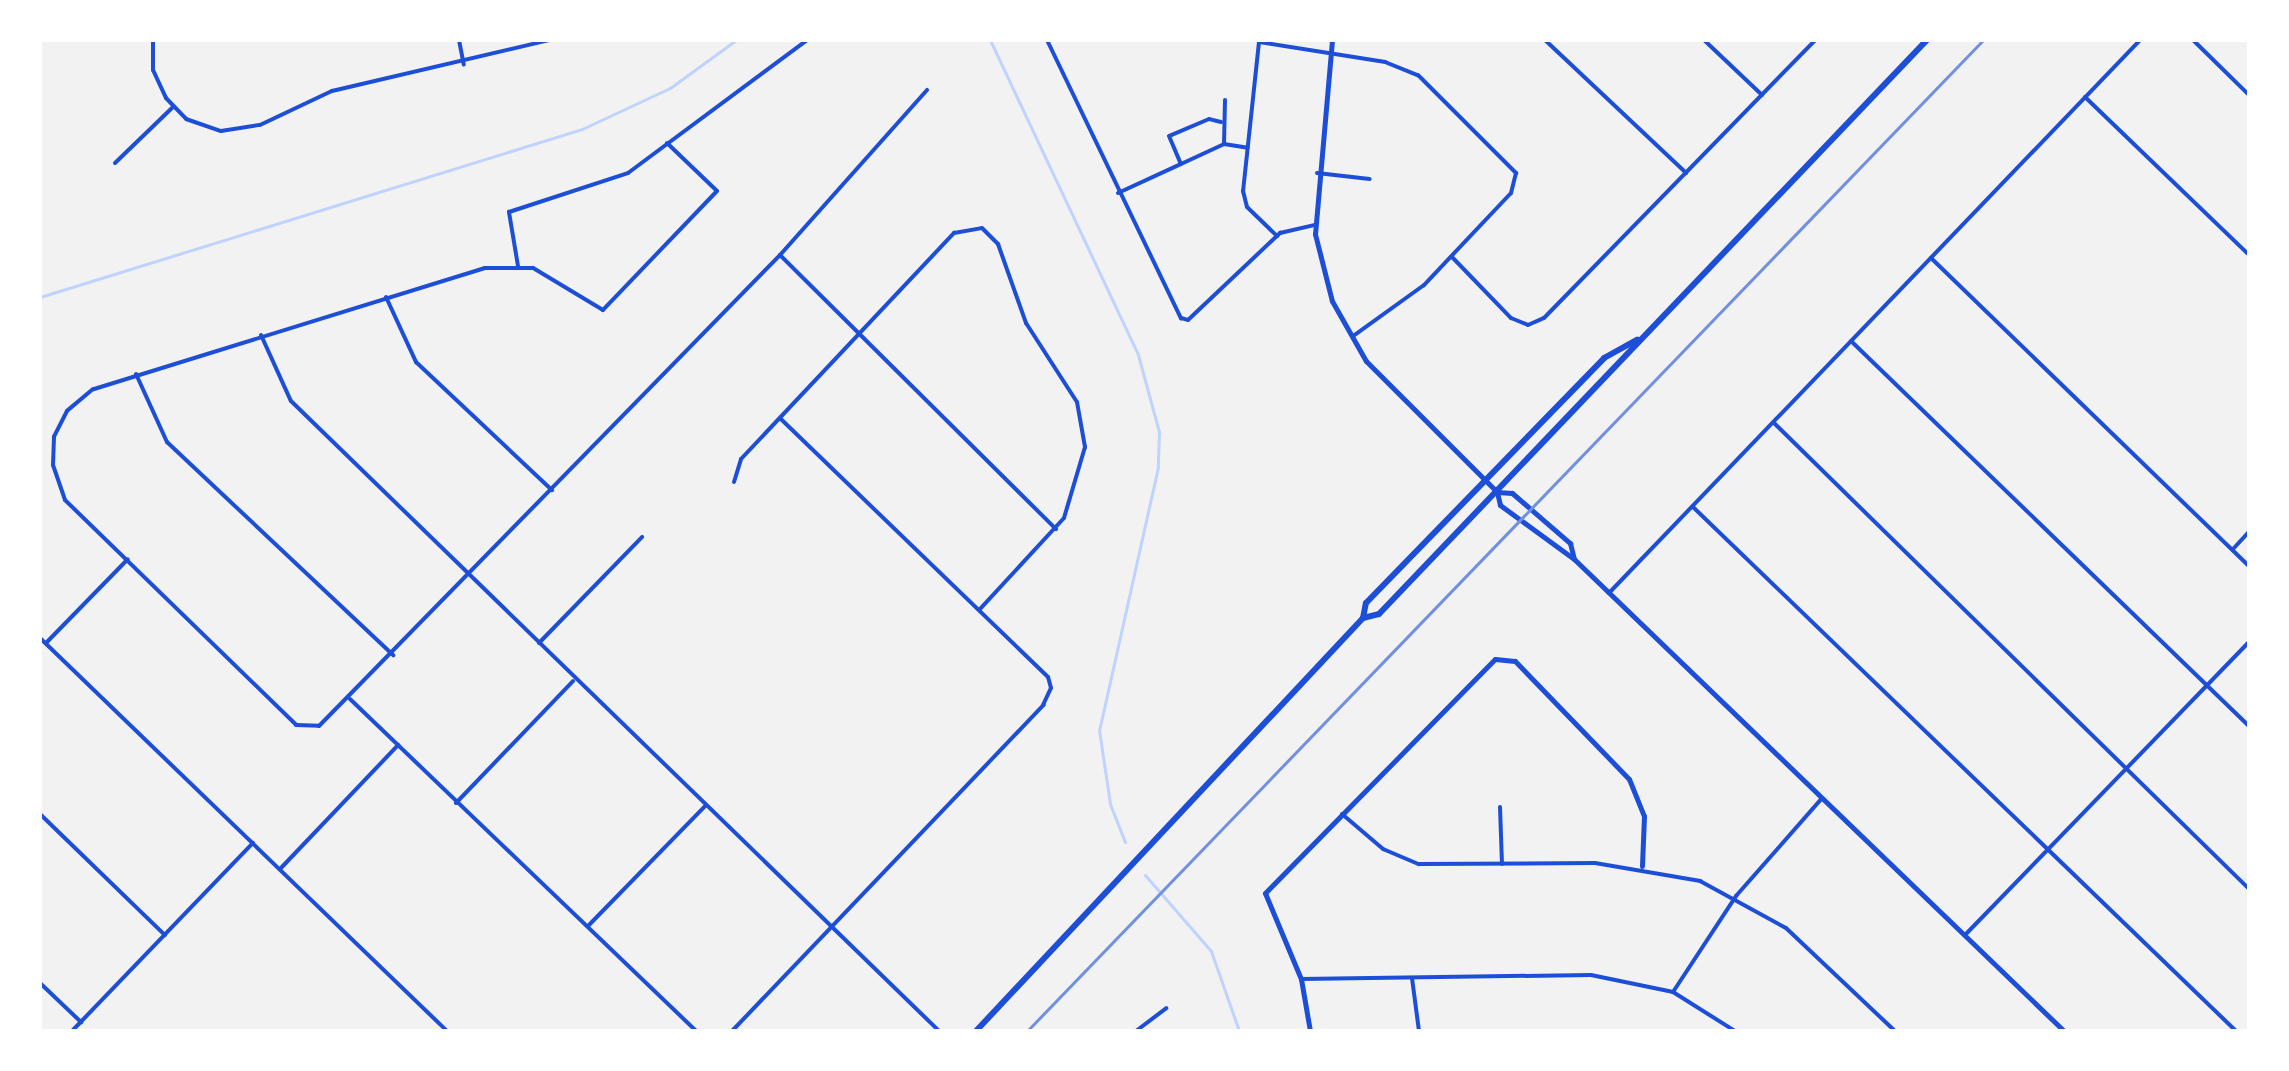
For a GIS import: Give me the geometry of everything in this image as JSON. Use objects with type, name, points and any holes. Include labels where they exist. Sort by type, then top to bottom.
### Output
[{"type":"main road","points":[[1332,40],[1317,173],[1315,225],[1322,270],[1350,337],[1386,383],[1497,492],[1518,521],[1574,559],[2064,1031]]},
{"type":"main road","points":[[1363,618],[1379,614],[1637,340],[1927,40]]},
{"type":"main road","points":[[976,1031],[1363,618],[1366,603],[1604,358],[1637,340]]},
{"type":"main road","points":[[1497,492],[1512,493],[1570,543],[1574,559]]},
{"type":"main road","points":[[1310,1031],[1301,979],[1265,893],[1484,668],[1504,657],[1629,779],[1644,816],[1642,866]]},
{"type":"street","points":[[153,40],[153,70],[173,107],[204,127],[238,131],[332,91],[464,66],[550,40]]},
{"type":"street","points":[[459,40],[464,66]]},
{"type":"street","points":[[518,266],[509,212],[615,179],[807,40]]},
{"type":"street","points":[[1047,40],[1118,193],[1188,320],[1277,236],[1315,225]]},
{"type":"street","points":[[1545,40],[1686,173]]},
{"type":"street","points":[[1704,40],[1762,95]]},
{"type":"street","points":[[1452,257],[1511,318],[1536,323],[1815,40]]},
{"type":"street","points":[[1609,593],[2140,40]]},
{"type":"street","points":[[2193,40],[2249,95]]},
{"type":"street","points":[[1277,236],[1245,200],[1259,41],[1418,75],[1514,166],[1511,193],[1452,257],[1350,337]]},
{"type":"street","points":[[667,143],[717,191],[603,310],[579,290],[518,266],[467,271],[136,374],[76,401],[52,448],[65,500],[308,728],[350,699],[393,655],[780,255],[927,90]]},
{"type":"street","points":[[2085,97],[2249,255]]},
{"type":"street","points":[[1224,144],[1221,122],[1225,100]]},
{"type":"street","points":[[115,163],[173,107]]},
{"type":"street","points":[[1181,164],[1169,136],[1209,119],[1221,122]]},
{"type":"street","points":[[1118,193],[1224,144],[1248,148]]},
{"type":"street","points":[[1317,173],[1370,179]]},
{"type":"street","points":[[734,482],[741,459],[954,233],[978,227],[998,244],[1026,323],[1083,418],[1081,478],[1056,529],[979,610]]},
{"type":"street","points":[[780,255],[858,338],[1056,529]]},
{"type":"street","points":[[1931,258],[2249,566]]},
{"type":"street","points":[[386,297],[416,362],[552,490]]},
{"type":"street","points":[[261,335],[291,401],[539,643],[573,681],[835,924],[939,1031]]},
{"type":"street","points":[[1851,341],[2249,726]]},
{"type":"street","points":[[136,374],[167,442],[393,655]]},
{"type":"street","points":[[732,1031],[1047,699],[1048,677],[781,419]]},
{"type":"street","points":[[1774,423],[2249,889]]},
{"type":"street","points":[[1693,507],[2236,1031]]},
{"type":"street","points":[[2233,549],[2249,532]]},
{"type":"street","points":[[539,643],[642,537]]},
{"type":"street","points":[[46,644],[128,559]]},
{"type":"street","points":[[40,638],[447,1031]]},
{"type":"street","points":[[1965,935],[2249,642]]},
{"type":"street","points":[[455,803],[573,681]]},
{"type":"street","points":[[350,699],[696,1031]]},
{"type":"street","points":[[280,868],[398,745]]},
{"type":"street","points":[[1673,992],[1736,896],[1822,798]]},
{"type":"street","points":[[587,927],[706,805]]},
{"type":"street","points":[[1500,807],[1502,864]]},
{"type":"street","points":[[40,814],[165,935]]},
{"type":"street","points":[[1342,814],[1403,859],[1642,866],[1736,896],[1808,946],[1895,1031]]},
{"type":"street","points":[[72,1031],[253,843]]},
{"type":"street","points":[[1301,979],[1591,975],[1673,992],[1735,1031]]},
{"type":"street","points":[[1412,978],[1419,1031]]},
{"type":"street","points":[[40,983],[81,1022]]},
{"type":"street","points":[[1136,1031],[1166,1008]]},
{"type":"waterway","points":[[40,297],[582,129],[670,88],[736,40]]},
{"type":"waterway","points":[[990,40],[1138,355],[1159,432],[1158,467],[1099,730],[1110,804],[1125,842]]},
{"type":"waterway","points":[[1145,875],[1211,951],[1239,1031]]},
{"type":"railway","points":[[1027,1031],[1983,40]]}]
